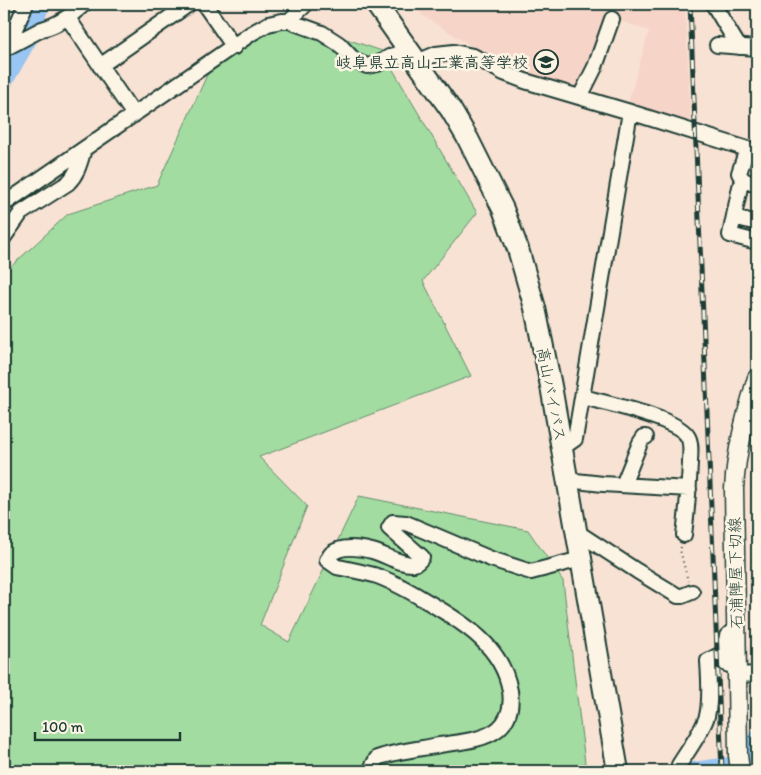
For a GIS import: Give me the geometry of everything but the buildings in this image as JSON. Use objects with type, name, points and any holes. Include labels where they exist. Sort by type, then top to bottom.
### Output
[{"type":"highway","name":"高山バイパス","points":[[370,4],[417,62]]},
{"type":"highway","name":"高山バイパス","points":[[376,4],[451,110],[468,139],[503,209],[518,249],[535,308],[568,480],[615,751]]},
{"type":"highway","points":[[614,771],[615,751]]},
{"type":"highway","points":[[615,751],[620,771]]},
{"type":"main road","name":"石浦陣屋下切線","points":[[740,764],[736,671],[734,489],[738,451],[757,378]]},
{"type":"street","points":[[10,46],[26,4]]},
{"type":"street","points":[[10,46],[68,18],[84,4]]},
{"type":"street","points":[[100,66],[189,4]]},
{"type":"street","points":[[204,4],[234,46]]},
{"type":"street","points":[[290,21],[306,4]]},
{"type":"street","points":[[713,4],[739,47]]},
{"type":"street","points":[[68,18],[134,115]]},
{"type":"street","points":[[580,97],[595,68],[612,19]]},
{"type":"street","points":[[4,204],[252,34],[268,24],[282,21],[290,21],[322,33],[338,44],[355,60],[367,66],[378,64],[394,55],[417,62],[436,54],[454,52],[473,56],[525,82],[630,112],[752,151],[739,173],[743,180],[751,183]]},
{"type":"street","points":[[716,45],[757,48]]},
{"type":"street","points":[[562,448],[575,439],[630,112]]},
{"type":"street","points":[[4,238],[21,214],[74,178],[78,172],[84,149]]},
{"type":"street","points":[[751,183],[740,187],[730,235],[757,242]]},
{"type":"street","points":[[734,217],[757,223]]},
{"type":"street","points":[[583,397],[671,422],[688,436],[690,441],[689,489],[684,536]]},
{"type":"street","points":[[623,485],[640,443],[646,437]]},
{"type":"street","points":[[568,480],[689,489]]},
{"type":"street","points":[[370,771],[377,758],[459,742],[483,736],[498,728],[507,718],[510,710],[511,700],[508,679],[501,663],[479,636],[456,619],[402,587],[374,576],[331,564],[327,560],[330,554],[339,549],[352,548],[373,552],[397,561],[413,564],[418,562],[422,557],[389,528],[393,522],[406,524],[485,556],[531,572],[581,559]]},
{"type":"street","points":[[577,532],[678,596],[692,592]]},
{"type":"street","points":[[736,628],[726,636],[723,653],[726,664],[736,671],[757,672]]},
{"type":"street","points":[[678,770],[708,714],[708,661],[723,653]]},
{"type":"path","points":[[684,536],[680,550],[692,592]]},
{"type":"shaded area","name":"岐阜県立高山工業高等学校","points":[[414,4],[685,4],[691,124],[628,103],[649,31],[609,17],[579,91],[507,66],[490,58],[422,15]]},
{"type":"green space","points":[[273,14],[382,51],[477,213],[423,281],[471,376],[259,457],[307,506],[260,625],[289,642],[359,496],[528,530],[563,581],[586,771],[4,771],[4,273],[68,214],[157,185],[217,53]]},
{"type":"waterway","points":[[4,81],[28,39],[41,4]]},
{"type":"waterway","points":[[694,771],[730,766],[749,753],[754,747],[757,738]]},
{"type":"railway","points":[[690,4],[722,771]]},
{"type":"place","name":"岐阜県立高山工業高等学校","points":[[546,62]]}]
